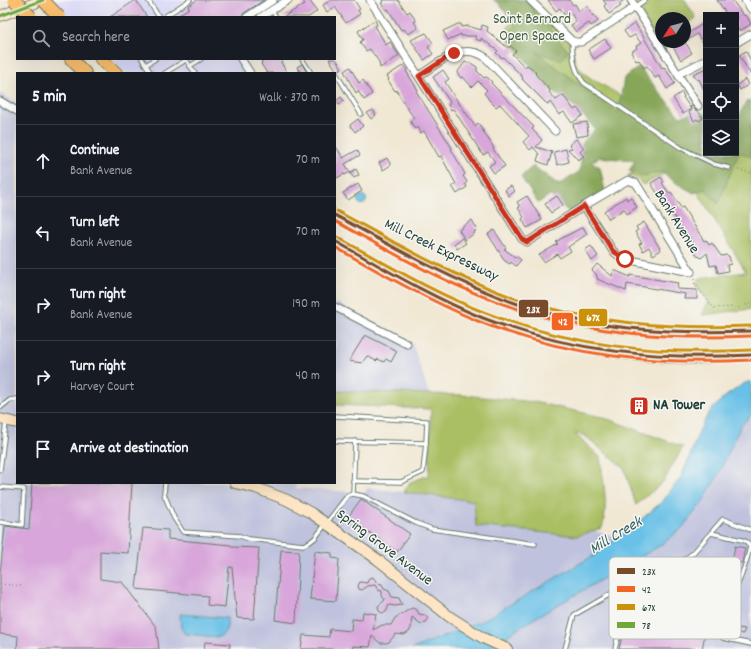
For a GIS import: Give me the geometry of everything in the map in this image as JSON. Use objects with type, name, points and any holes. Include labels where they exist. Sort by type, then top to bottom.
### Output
[{"type":"highway","points":[[14,0],[30,16]]},
{"type":"highway","points":[[43,0],[58,16]]},
{"type":"highway","points":[[71,60],[84,72]]},
{"type":"highway","points":[[102,60],[115,72]]},
{"type":"highway","name":"Mill Creek Expressway","points":[[336,215],[424,264],[484,292],[535,309],[596,323],[649,331],[700,333],[751,331]]},
{"type":"highway","points":[[336,242],[448,302],[491,320],[540,337],[604,351],[652,356],[705,358],[751,355]]},
{"type":"main road","points":[[0,16],[43,0]]},
{"type":"main road","points":[[3,420],[16,424]]},
{"type":"main road","name":"Spring Grove Avenue","points":[[239,484],[256,488],[287,500],[312,513],[377,559],[450,617],[483,638],[507,649]]},
{"type":"street","points":[[249,16],[273,0]]},
{"type":"street","points":[[263,16],[288,0]]},
{"type":"street","name":"Bank Avenue","points":[[370,0],[522,239],[527,242],[529,241],[625,180],[632,180],[636,182],[691,272]]},
{"type":"street","points":[[530,0],[572,41],[576,42],[581,42],[635,7]]},
{"type":"street","points":[[631,0],[698,106]]},
{"type":"street","points":[[745,0],[751,9]]},
{"type":"street","points":[[739,41],[751,34]]},
{"type":"street","points":[[419,76],[454,53],[460,51],[471,51],[480,54],[485,57],[555,131]]},
{"type":"street","points":[[242,60],[248,72]]},
{"type":"street","points":[[678,74],[703,62]]},
{"type":"street","points":[[0,100],[16,110]]},
{"type":"street","name":"Bank Avenue","points":[[584,206],[613,251],[618,256],[625,259],[691,272]]},
{"type":"street","points":[[336,308],[407,344]]},
{"type":"lane","points":[[148,0],[158,16]]},
{"type":"lane","points":[[166,16],[190,0]]},
{"type":"lane","points":[[635,7],[646,0]]},
{"type":"lane","points":[[272,10],[275,16]]},
{"type":"lane","points":[[572,41],[576,74],[584,83],[681,148],[714,164],[729,168]]},
{"type":"lane","points":[[143,60],[150,72]]},
{"type":"lane","points":[[146,65],[154,60]]},
{"type":"lane","points":[[166,72],[184,60]]},
{"type":"lane","points":[[187,60],[194,72]]},
{"type":"lane","points":[[190,66],[199,60]]},
{"type":"lane","points":[[303,60],[310,72]]},
{"type":"lane","points":[[336,76],[361,114]]},
{"type":"lane","points":[[0,408],[10,400],[16,399]]},
{"type":"lane","points":[[336,416],[427,421],[423,472],[401,482],[353,481]]},
{"type":"lane","points":[[0,470],[3,420]]},
{"type":"lane","points":[[336,441],[426,443]]},
{"type":"lane","points":[[353,494],[355,442]]},
{"type":"lane","points":[[165,484],[164,494],[174,518],[182,532],[240,536],[249,539],[303,545],[315,538],[348,496],[353,494],[363,496],[416,523],[432,529],[535,544]]},
{"type":"lane","points":[[0,488],[24,489],[22,525],[0,522]]},
{"type":"lane","points":[[688,557],[693,553],[722,519],[751,530]]},
{"type":"lane","points":[[710,533],[747,542],[750,547],[741,576]]},
{"type":"lane","points":[[565,649],[574,615],[609,595]]},
{"type":"lane","points":[[615,649],[617,639]]},
{"type":"lane","points":[[726,639],[751,644]]},
{"type":"path","points":[[729,168],[751,173]]},
{"type":"path","points":[[691,272],[695,284],[714,308],[738,308],[751,303]]},
{"type":"path","points":[[0,584],[23,586]]},
{"type":"shaded area","points":[[54,0],[288,0],[263,16],[68,16]]},
{"type":"shaded area","points":[[111,60],[242,60],[249,72],[125,72]]},
{"type":"shaded area","points":[[0,93],[16,102],[16,484],[296,484],[296,488],[365,493],[367,488],[474,501],[476,525],[577,536],[593,531],[639,541],[702,503],[718,475],[741,425],[751,416],[751,649],[0,649]]},
{"type":"shaded area","points":[[336,303],[412,343],[429,394],[336,391]]},
{"type":"green space","name":"Saint Bernard Open Space","points":[[493,0],[525,0],[568,51],[561,60],[536,52],[618,113],[624,78],[639,67],[680,117],[691,113],[697,118],[703,114],[703,156],[737,156],[718,204],[705,189],[694,193],[661,172],[642,176],[629,171],[635,161],[600,157],[591,162],[600,167],[605,191],[569,212],[550,195],[538,203],[521,177],[533,166],[559,185],[580,171],[583,142],[595,129],[577,108],[550,89],[508,39],[515,25],[498,2]]},
{"type":"green space","name":"Saint Bernard Open Space","points":[[498,0],[530,0],[572,41],[575,62],[580,69],[589,77],[688,135],[703,150],[703,156],[739,156],[739,147],[751,124],[751,309],[702,315],[709,301],[695,284],[700,278],[746,272],[696,189],[665,173],[643,185],[636,178],[628,176],[663,154],[506,31],[513,20]]},
{"type":"green space","points":[[637,0],[685,0],[696,18],[691,21],[691,12],[655,12],[655,39],[633,3]]},
{"type":"green space","points":[[751,100],[751,157],[739,152],[739,116],[746,102]]},
{"type":"green space","points":[[336,391],[462,395],[534,402],[602,417],[683,447],[663,482],[636,505],[624,468],[584,435],[575,434],[600,457],[605,502],[602,528],[577,536],[476,526],[474,501],[404,492],[410,482],[429,475],[431,409],[336,405]]},
{"type":"water","points":[[362,195],[367,200],[362,205],[357,200]]},
{"type":"water","points":[[751,381],[751,416],[741,425],[718,475],[702,503],[681,529],[661,545],[640,557],[609,557],[609,575],[523,625],[488,649],[412,649],[482,621],[593,556],[638,522],[663,501],[682,476],[699,432],[708,414],[722,399],[743,384]]},
{"type":"water","points":[[180,614],[227,618],[225,632],[218,637],[185,634],[181,628]]},
{"type":"building","points":[[136,0],[146,16],[112,16]]},
{"type":"building","points":[[197,0],[264,0],[242,16],[177,16],[189,8],[188,6]]},
{"type":"building","points":[[302,0],[309,0],[317,11],[310,16],[285,16],[305,4]]},
{"type":"building","points":[[331,0],[354,0],[360,9],[358,10],[360,14],[346,23],[335,7],[327,12],[323,5]]},
{"type":"building","points":[[382,0],[398,0],[407,13],[410,11],[418,28],[408,34],[404,29],[401,30],[388,9],[386,10],[381,3],[383,2]]},
{"type":"building","points":[[548,0],[569,0],[573,5],[575,4],[579,11],[587,6],[598,21],[591,26],[589,23],[576,32],[571,25],[576,22],[571,13],[565,16],[560,8],[556,11]]},
{"type":"building","points":[[603,0],[624,0],[619,4],[621,6],[609,14],[604,6],[606,4]]},
{"type":"building","points":[[717,0],[732,0],[744,16],[746,15],[751,24],[740,31],[739,12],[725,12]]},
{"type":"building","points":[[375,20],[377,25],[375,26],[386,45],[390,42],[399,56],[380,68],[379,62],[370,49],[366,51],[360,42],[363,40],[358,31]]},
{"type":"building","points":[[635,23],[662,68],[664,67],[675,83],[667,89],[659,76],[655,78],[647,66],[644,68],[639,60],[636,61],[631,52],[641,43],[635,35],[629,38],[624,31]]},
{"type":"building","points":[[461,24],[461,27],[468,26],[481,30],[482,25],[488,27],[487,31],[508,48],[511,46],[516,51],[512,54],[525,67],[527,65],[533,69],[536,73],[535,74],[550,90],[549,92],[556,100],[563,95],[574,110],[577,108],[583,115],[572,123],[564,112],[559,115],[550,102],[548,104],[546,103],[503,57],[502,58],[496,53],[498,51],[481,38],[481,41],[475,39],[476,36],[461,36],[461,34],[448,40],[443,31]]},
{"type":"building","points":[[703,24],[703,43],[697,34],[691,38],[691,31]]},
{"type":"building","points":[[426,33],[433,43],[428,47],[433,54],[424,60],[411,40]]},
{"type":"building","points":[[605,39],[611,48],[594,59],[588,50]]},
{"type":"building","points":[[674,48],[689,48],[692,53],[681,60]]},
{"type":"building","points":[[746,51],[751,61],[751,75],[739,55]]},
{"type":"building","points":[[336,59],[342,68],[337,71],[330,60]]},
{"type":"building","points":[[264,60],[284,60],[281,62],[286,72],[266,72],[261,62]]},
{"type":"building","points":[[465,62],[469,62],[477,67],[477,71],[484,78],[488,78],[492,82],[491,83],[534,127],[532,129],[542,140],[536,147],[552,152],[548,165],[537,161],[539,154],[533,147],[530,150],[523,142],[529,136],[500,104],[496,107],[488,99],[484,93],[487,90],[478,81],[472,87],[463,77],[461,78],[457,73]]},
{"type":"building","points":[[302,64],[306,72],[300,72],[297,67]]},
{"type":"building","points":[[404,65],[418,90],[416,91],[452,148],[451,149],[465,174],[463,176],[467,182],[465,184],[467,187],[457,194],[452,186],[456,184],[441,156],[439,157],[424,131],[421,133],[418,127],[415,129],[410,121],[414,118],[388,80],[389,79],[387,76]]},
{"type":"building","points":[[350,67],[359,83],[363,80],[372,94],[364,100],[358,91],[356,93],[344,71]]},
{"type":"building","points":[[703,69],[703,88],[699,79],[697,80],[693,74]]},
{"type":"building","points":[[443,70],[449,79],[445,82],[454,96],[475,126],[478,123],[505,166],[494,173],[489,166],[495,162],[488,152],[483,155],[454,110],[451,110],[448,105],[450,102],[433,77]]},
{"type":"building","points":[[745,79],[748,85],[740,90],[739,84]]},
{"type":"building","points":[[682,92],[683,97],[691,109],[683,114],[673,98]]},
{"type":"building","points":[[341,97],[344,101],[339,105],[336,101]]},
{"type":"building","points":[[692,106],[698,111],[703,118],[699,121],[697,119],[694,121],[689,112],[692,110],[690,107]]},
{"type":"building","points":[[373,110],[376,115],[371,119],[367,113]]},
{"type":"building","points":[[358,119],[363,126],[355,132],[350,125]]},
{"type":"building","points":[[587,122],[588,135],[576,137],[573,124]]},
{"type":"building","points":[[576,139],[584,148],[580,152],[584,156],[578,160],[568,149],[572,148],[569,145]]},
{"type":"building","points":[[336,147],[343,158],[357,150],[360,155],[345,164],[350,172],[345,175],[344,174],[336,178]]},
{"type":"building","points":[[566,149],[569,162],[557,165],[554,152]]},
{"type":"building","points":[[387,158],[391,165],[383,170],[379,163]]},
{"type":"building","points":[[356,169],[359,175],[354,178],[350,173]]},
{"type":"building","points":[[661,177],[664,182],[662,183],[669,193],[671,192],[681,208],[683,207],[704,241],[706,240],[709,245],[712,243],[721,256],[729,256],[731,264],[727,265],[728,271],[718,273],[716,265],[710,266],[707,253],[701,258],[699,256],[698,257],[694,251],[696,250],[695,246],[688,235],[686,236],[668,206],[665,206],[651,183]]},
{"type":"building","points":[[358,184],[362,191],[348,200],[343,193]]},
{"type":"building","points":[[511,186],[515,191],[509,196],[505,190]]},
{"type":"building","points":[[527,196],[542,220],[527,228],[522,219],[524,217],[518,208],[520,207],[517,202]]},
{"type":"building","points":[[557,196],[563,205],[551,213],[545,204]]},
{"type":"building","points":[[626,197],[627,200],[631,197],[637,207],[627,214],[624,209],[609,219],[604,211]]},
{"type":"building","points":[[472,220],[477,229],[474,232],[475,233],[465,240],[459,230]]},
{"type":"building","points":[[644,222],[661,250],[653,255],[649,247],[643,251],[639,244],[642,243],[635,232],[638,230],[636,227]]},
{"type":"building","points":[[583,227],[587,234],[568,247],[571,251],[560,258],[557,254],[544,262],[539,255],[558,244],[556,242],[562,238]]},
{"type":"building","points":[[494,230],[506,248],[504,249],[521,260],[516,266],[511,262],[510,264],[505,261],[488,234]]},
{"type":"building","points":[[462,238],[466,243],[457,249],[454,244]]},
{"type":"building","points":[[591,246],[598,256],[592,261],[585,250]]},
{"type":"building","points":[[597,264],[612,276],[614,270],[630,277],[630,275],[678,283],[677,289],[697,290],[697,299],[684,299],[685,294],[627,284],[626,291],[597,279],[597,275],[592,270]]},
{"type":"building","points":[[365,335],[397,351],[391,362],[386,359],[384,362],[378,359],[376,361],[367,356],[362,363],[349,361]]},
{"type":"building","name":"NA Tower","points":[[637,402],[643,405],[641,411],[634,408]]},
{"type":"building","points":[[32,484],[132,484],[128,553],[100,551],[100,579],[122,582],[156,627],[159,649],[17,649],[18,636],[0,634],[0,573],[5,526],[29,529]]},
{"type":"building","points":[[361,499],[410,534],[397,552],[348,517]]},
{"type":"building","points":[[143,528],[168,530],[168,539],[231,545],[231,547],[259,548],[254,619],[237,618],[232,567],[229,567],[225,607],[207,605],[208,596],[136,589]]},
{"type":"building","points":[[735,546],[745,548],[742,563],[741,557],[733,557]]},
{"type":"building","points":[[281,550],[299,551],[296,623],[275,620]]},
{"type":"building","points":[[315,551],[332,553],[332,558],[339,559],[336,601],[310,599]]},
{"type":"building","points":[[373,577],[377,583],[382,584],[384,589],[389,591],[392,597],[399,598],[402,605],[389,605],[386,612],[382,613],[379,611],[378,606],[385,600],[382,596],[382,591],[378,590],[375,585],[368,586],[362,590],[359,589],[358,586],[360,582],[367,583],[369,578]]},
{"type":"building","points":[[412,608],[417,610],[419,614],[425,615],[428,619],[426,622],[421,624],[412,617],[409,632],[404,635],[396,634],[389,642],[380,643],[372,636],[370,647],[353,646],[352,649],[301,649],[303,635],[329,637],[330,629],[351,631],[352,619],[362,620],[363,612],[376,614],[373,630],[382,625],[391,625],[395,618]]},
{"type":"building","points":[[741,628],[745,629],[743,634],[741,634]]},
{"type":"building","points":[[621,639],[704,639],[702,649],[619,649]]},
{"type":"building","points":[[205,642],[230,644],[229,649],[204,649]]},
{"type":"transit line","name":"78","points":[[0,16],[43,0]]},
{"type":"transit line","name":"67X","points":[[337,211],[425,259],[470,280],[517,299],[574,314],[632,323],[691,327],[751,326]]},
{"type":"transit line","name":"23X","points":[[336,216],[446,274],[515,303],[544,312],[602,325],[661,331],[751,331]]},
{"type":"transit line","name":"42","points":[[336,222],[446,280],[492,300],[544,317],[602,329],[661,336],[751,336]]},
{"type":"transit line","name":"67X","points":[[337,237],[410,278],[467,305],[519,325],[551,334],[616,346],[649,349],[682,351],[751,350]]},
{"type":"transit line","name":"23X","points":[[336,242],[445,301],[483,318],[516,330],[549,339],[615,351],[682,356],[751,355]]},
{"type":"transit line","name":"42","points":[[336,248],[406,287],[461,314],[513,334],[546,343],[580,351],[648,359],[682,361],[751,360]]},
{"type":"place","name":"NA Tower","points":[[639,406]]},
{"type":"route","points":[[454,53],[419,76],[518,235],[527,242],[584,206],[613,251],[618,256],[625,259]]},
{"type":"water label","name":"Mill Creek","points":[[616,536]]}]
